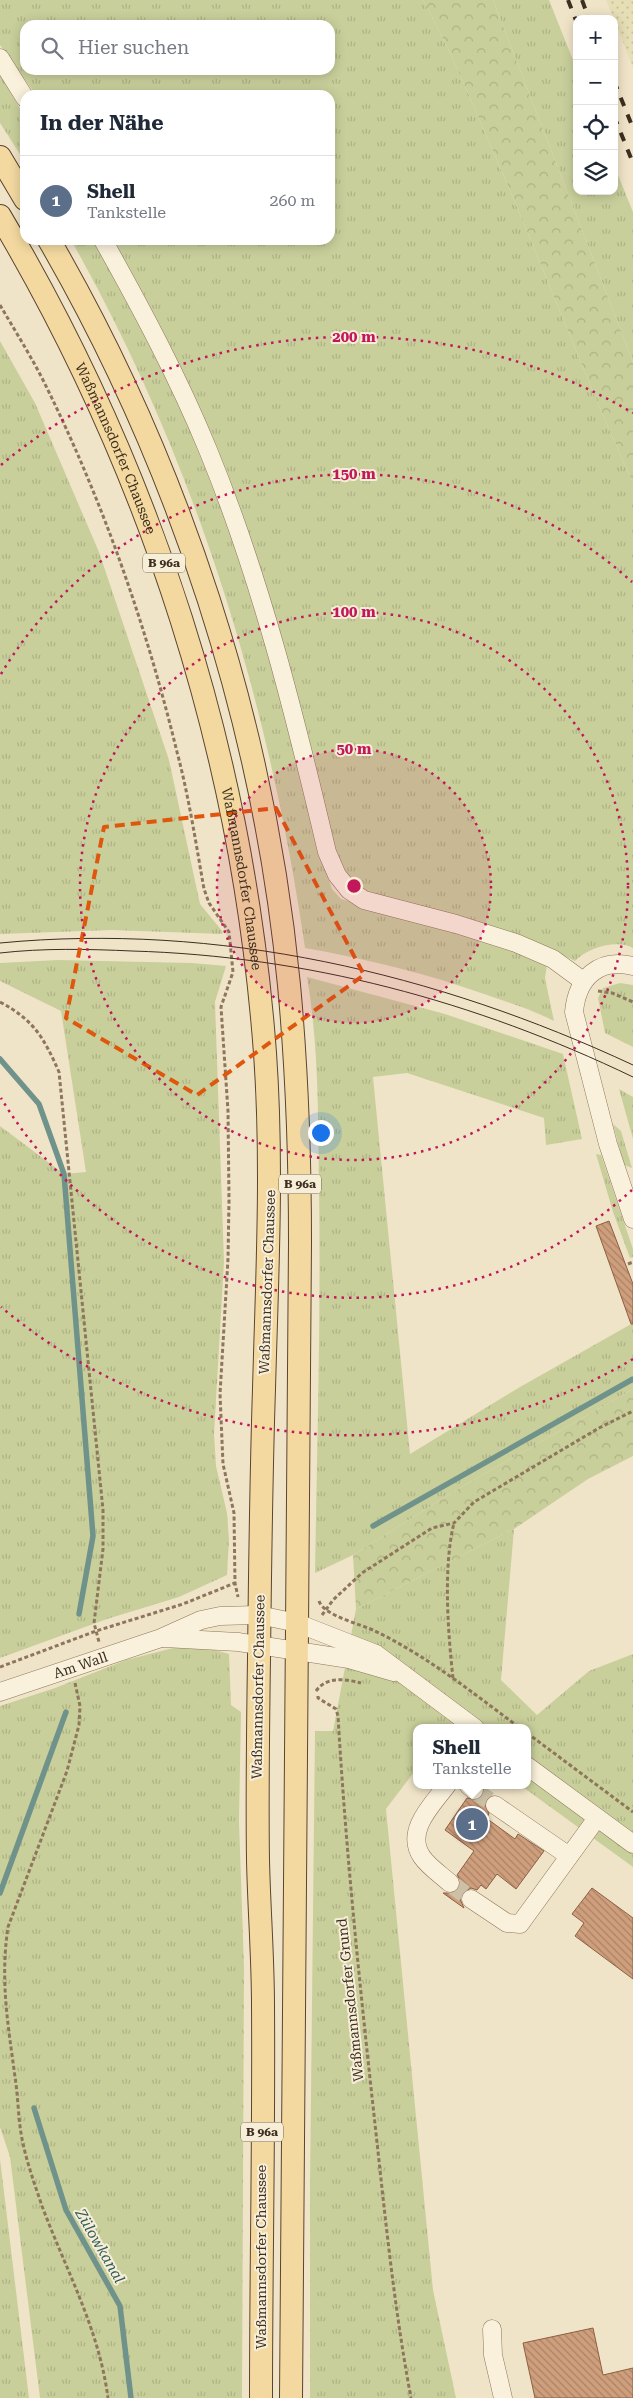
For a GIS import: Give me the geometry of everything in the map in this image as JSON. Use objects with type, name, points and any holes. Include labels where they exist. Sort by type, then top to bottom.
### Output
[{"type":"main road","points":[[0,157],[20,191]]},
{"type":"main road","name":"Waßmannsdorfer Chaussee","points":[[0,216],[41,287],[92,387],[118,446],[166,569],[188,638],[219,751],[245,879],[258,977],[265,1057],[270,1240],[263,1396],[259,1615],[258,1828],[263,2002],[260,2398]]},
{"type":"main road","name":"B 96a","points":[[52,245],[91,316],[124,384],[171,496],[194,559],[228,667],[249,747],[267,830],[289,983],[295,1057],[300,1170],[291,2398]]},
{"type":"street","points":[[0,58],[20,90]]},
{"type":"street","points":[[106,245],[150,324],[179,384],[233,515],[280,665],[327,852],[337,875],[349,890],[364,900],[456,924],[516,943],[553,959],[588,986]]},
{"type":"street","points":[[631,1207],[608,1144],[574,1012],[576,996],[588,986],[598,969],[612,964],[633,966]]},
{"type":"street","name":"Am Wall","points":[[0,1692],[161,1638],[201,1620],[220,1616],[259,1615],[297,1623],[376,1654],[470,1724]]},
{"type":"street","name":"Am Wall","points":[[161,1638],[208,1638],[259,1645],[349,1659],[400,1673]]},
{"type":"street","points":[[531,1769],[633,1844]]},
{"type":"street","points":[[445,1789],[424,1815],[417,1829],[416,1844],[422,1857],[450,1884]]},
{"type":"street","points":[[495,1805],[569,1856]]},
{"type":"street","points":[[471,1899],[507,1923],[520,1924],[597,1818]]},
{"type":"street","points":[[492,2329],[493,2354],[503,2398]]},
{"type":"path","points":[[0,306],[41,376],[60,416],[118,557],[156,672],[178,753],[204,890],[229,932],[234,972],[221,1007],[228,1111],[230,1200],[220,1394],[223,1464],[234,1513],[236,1535],[235,1583],[183,1604],[96,1631],[0,1667]]},
{"type":"path","points":[[588,986],[633,1002]]},
{"type":"path","points":[[0,1002],[20,1013],[37,1028],[59,1072],[103,1510],[103,1549],[94,1623],[103,1657]]},
{"type":"path","points":[[628,1264],[633,1262]]},
{"type":"path","points":[[453,1678],[450,1649],[449,1542],[454,1523],[474,1502],[600,1428],[633,1411]]},
{"type":"path","points":[[320,1631],[320,1618],[324,1610],[370,1568],[432,1528],[454,1523]]},
{"type":"path","points":[[319,1594],[319,1603],[324,1610],[375,1631],[453,1678],[515,1724]]},
{"type":"path","name":"Waßmannsdorfer Grund","points":[[319,1655],[318,1698],[336,1708],[338,1716],[355,1942],[388,2240],[411,2398]]},
{"type":"path","points":[[70,1668],[78,1691],[79,1725],[67,1771],[8,1927],[3,1976],[8,2042],[15,2075],[21,2133],[42,2206],[81,2296],[96,2339],[108,2398]]},
{"type":"path","points":[[531,1736],[633,1812]]},
{"type":"highlighted area","points":[[276,808],[364,975],[197,1095],[66,1018],[104,827]]},
{"type":"shaded area","points":[[606,0],[633,0],[633,68],[618,29],[618,15],[612,15]]},
{"type":"green space","points":[[0,0],[423,0],[442,37],[511,192],[633,483],[633,948],[619,944],[602,946],[587,952],[575,961],[531,940],[376,896],[349,880],[339,865],[182,375],[143,294],[115,245],[335,245],[335,90],[32,90],[22,75],[335,75],[335,20],[20,20],[20,73],[0,45]]},
{"type":"green space","points":[[423,0],[493,0],[633,362],[633,483],[511,192],[442,37]]},
{"type":"green space","points":[[493,0],[549,0],[573,60],[573,195],[618,195],[618,175],[633,212],[633,362]]},
{"type":"green space","points":[[0,75],[20,109],[20,154],[0,123]]},
{"type":"green space","points":[[74,245],[100,245],[163,369],[209,469],[238,546],[252,590],[289,725],[322,860],[332,889],[341,899],[515,950],[547,965],[545,978],[554,1021],[538,1013],[442,980],[374,962],[305,948],[290,855],[271,764],[248,673],[221,583],[190,495],[155,408],[115,323]]},
{"type":"green space","points":[[0,341],[35,403],[99,552],[169,760],[200,904],[223,932],[222,934],[112,930],[0,934]]},
{"type":"green space","points":[[58,960],[192,963],[226,966],[215,1002],[224,1262],[214,1434],[216,1466],[227,1513],[229,1540],[227,1575],[179,1597],[107,1619],[0,1658],[0,1126],[64,1174],[86,1172],[61,1011],[0,981],[0,963]]},
{"type":"green space","points":[[307,977],[445,1014],[563,1054],[582,1139],[546,1145],[544,1118],[407,1073],[373,1077],[410,1454],[520,1387],[633,1323],[633,1389],[458,1489],[353,1555],[315,1573],[319,1333],[318,1136],[316,1056]]},
{"type":"green space","points":[[620,983],[633,985],[633,1047],[605,1033],[598,998],[603,988]]},
{"type":"green space","points":[[619,1089],[633,1097],[633,1139]]},
{"type":"green space","points":[[613,1124],[621,1131],[632,1168],[624,1165]]},
{"type":"green space","points":[[596,1154],[601,1155],[633,1249],[633,1257],[630,1258],[613,1212]]},
{"type":"green space","points":[[633,1389],[633,1456],[588,1479],[514,1529],[356,1609],[353,1555],[458,1489]]},
{"type":"green space","points":[[514,1529],[501,1680],[537,1715],[589,1671],[633,1654],[633,1867],[526,1789],[531,1789],[531,1724],[413,1724],[413,1773],[386,1809],[433,2290],[456,2398],[310,2398],[310,2185],[315,1731],[333,1731],[356,1609]]},
{"type":"green space","points":[[177,1647],[207,1648],[229,1654],[231,1705],[241,1712],[239,1821],[244,1967],[242,2398],[40,2398],[10,2157],[0,2127],[0,1706],[55,1688],[126,1660]]},
{"type":"green space","points":[[0,2159],[29,2398],[0,2398]]},
{"type":"building","points":[[609,1221],[633,1284],[633,1324],[631,1324],[596,1226]]},
{"type":"building","points":[[484,1790],[492,1795],[485,1804],[489,1814],[486,1818],[515,1839],[518,1834],[544,1851],[516,1889],[497,1874],[486,1889],[481,1885],[477,1890],[471,1888],[462,1893],[460,1899],[464,1908],[443,1893],[453,1893],[458,1890],[460,1880],[457,1875],[474,1851],[445,1830],[467,1798],[478,1800]]},
{"type":"building","points":[[592,1888],[633,1918],[633,1979],[575,1936],[584,1923],[572,1914]]},
{"type":"building","points":[[593,2328],[603,2375],[633,2368],[633,2398],[535,2398],[523,2343]]},
{"type":"waterway","points":[[0,1059],[39,1104],[64,1174],[93,1536],[79,1614]]},
{"type":"waterway","points":[[373,1526],[633,1379]]},
{"type":"waterway","points":[[0,1893],[66,1712]]},
{"type":"waterway","name":"Zülowkanal","points":[[34,2108],[66,2210],[120,2306],[131,2398]]},
{"type":"tunnel","points":[[474,1790],[495,1805]]},
{"type":"tunnel","points":[[450,1883],[471,1899]]},
{"type":"tram line","points":[[0,943],[82,938],[163,940],[244,948],[324,962],[404,980],[482,1004],[558,1032],[633,1065]]},
{"type":"tram line","points":[[0,953],[82,949],[132,951],[262,962],[326,973],[389,987],[513,1026],[633,1077]]},
{"type":"railway","points":[[568,0],[574,15]]},
{"type":"railway","points":[[582,0],[588,15]]},
{"type":"railway","points":[[618,91],[633,128]]},
{"type":"railway","points":[[618,126],[633,163]]},
{"type":"place","name":"Shell","points":[[472,1824]]}]
